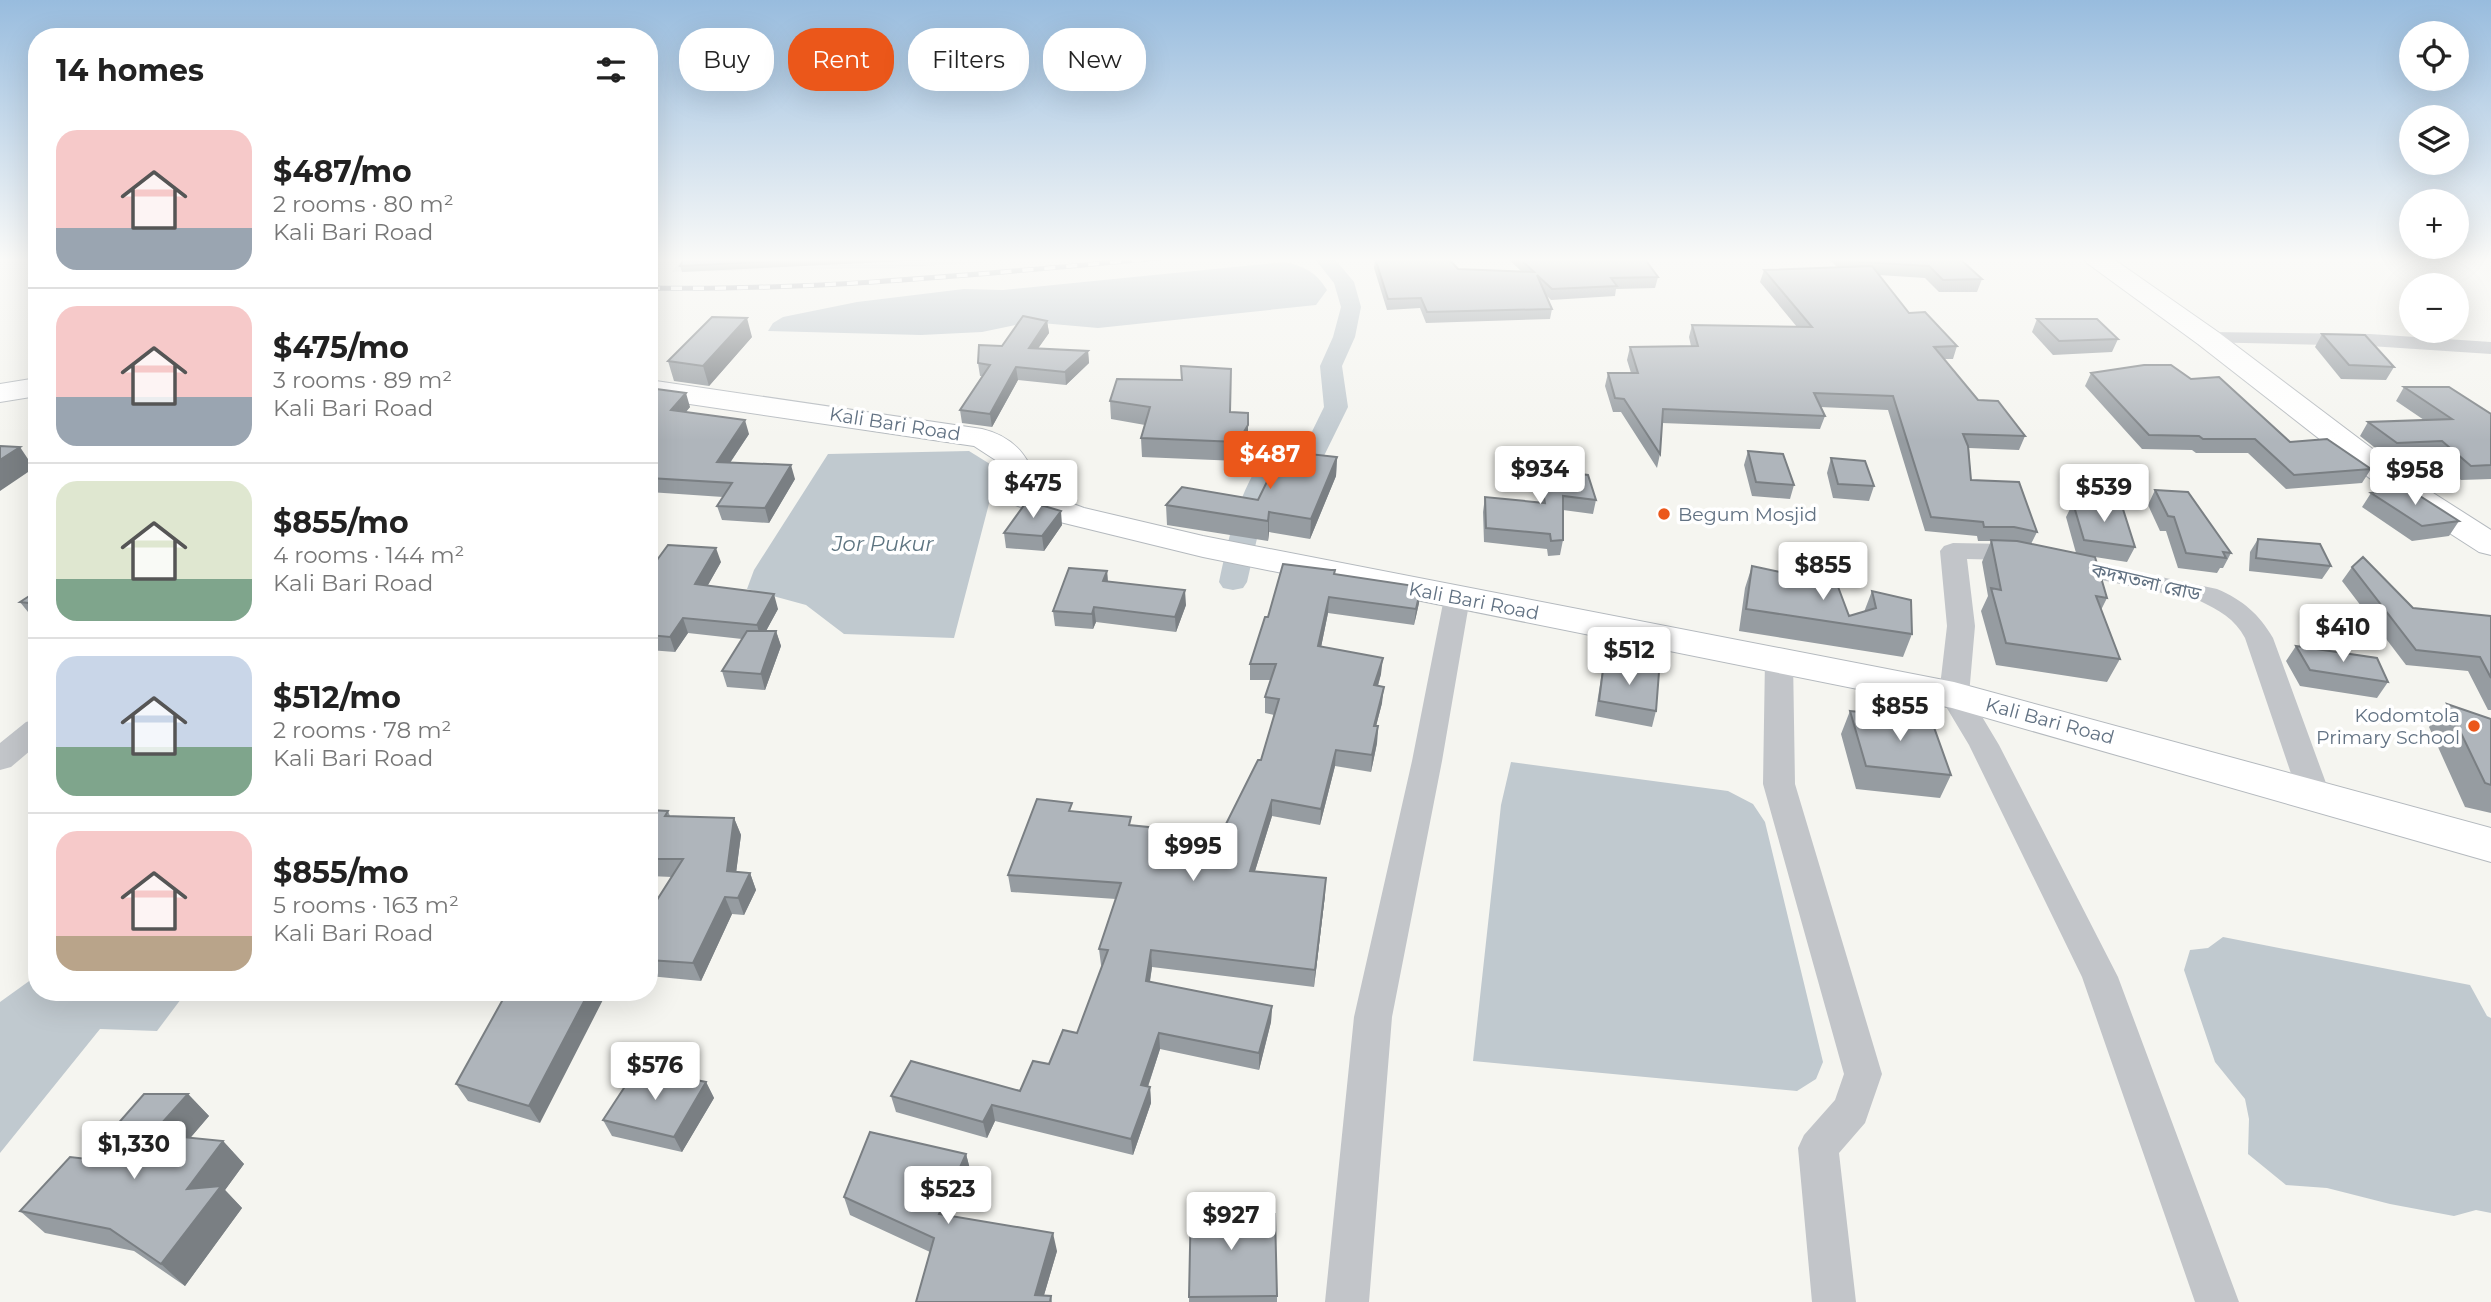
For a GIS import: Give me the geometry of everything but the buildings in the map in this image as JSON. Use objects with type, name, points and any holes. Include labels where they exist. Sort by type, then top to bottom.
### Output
[{"type":"main road","points":[[2181,319],[2407,491],[2491,545]]},
{"type":"main road","points":[[0,393],[28,388]]},
{"type":"main road","name":"Kali Bari Road","points":[[658,390],[982,438],[1005,450],[1014,460],[1021,496],[1045,508],[1219,551],[1283,561],[1457,598],[1954,695],[2491,845]]},
{"type":"street","points":[[2208,338],[2370,340],[2491,348]]},
{"type":"street","name":"কদমতলা রোড","points":[[1954,695],[1961,626],[1952,551],[2007,552],[2208,595],[2231,604],[2250,620],[2314,794]]},
{"type":"street","points":[[1347,1302],[1373,1017],[1427,761],[1457,598]]},
{"type":"street","points":[[1779,659],[1779,784],[1863,1073],[1851,1110],[1818,1148],[1834,1302]]},
{"type":"street","points":[[1954,695],[1984,745],[2100,977],[2217,1302]]},
{"type":"street","points":[[0,759],[28,736]]},
{"type":"water","points":[[780,319],[1186,319],[1098,328],[1030,322],[982,332],[921,335],[768,331]]},
{"type":"water","name":"Jor Pukur","points":[[969,451],[998,469],[954,638],[844,634],[806,605],[747,589],[754,570],[828,454]]},
{"type":"water","points":[[1511,762],[1728,791],[1753,804],[1765,822],[1823,1062],[1816,1079],[1797,1091],[1473,1061],[1501,805]]},
{"type":"water","points":[[2223,937],[2470,985],[2487,1016],[2491,1018],[2491,1213],[2476,1210],[2454,1216],[2327,1188],[2286,1185],[2248,1154],[2249,1119],[2245,1099],[2215,1062],[2184,970],[2190,950],[2208,948]]},
{"type":"water","points":[[28,982],[28,1001],[180,1001],[157,1031],[100,1029],[0,1153],[0,1002]]},
{"type":"waterway","points":[[1233,582],[1248,521],[1272,463],[1310,461],[1336,407],[1331,366],[1344,337],[1348,319]]},
{"type":"place","name":"Begum Mosjid","points":[[1664,514]]},
{"type":"place","name":"Kodomtola Primary School","points":[[2474,726]]}]
